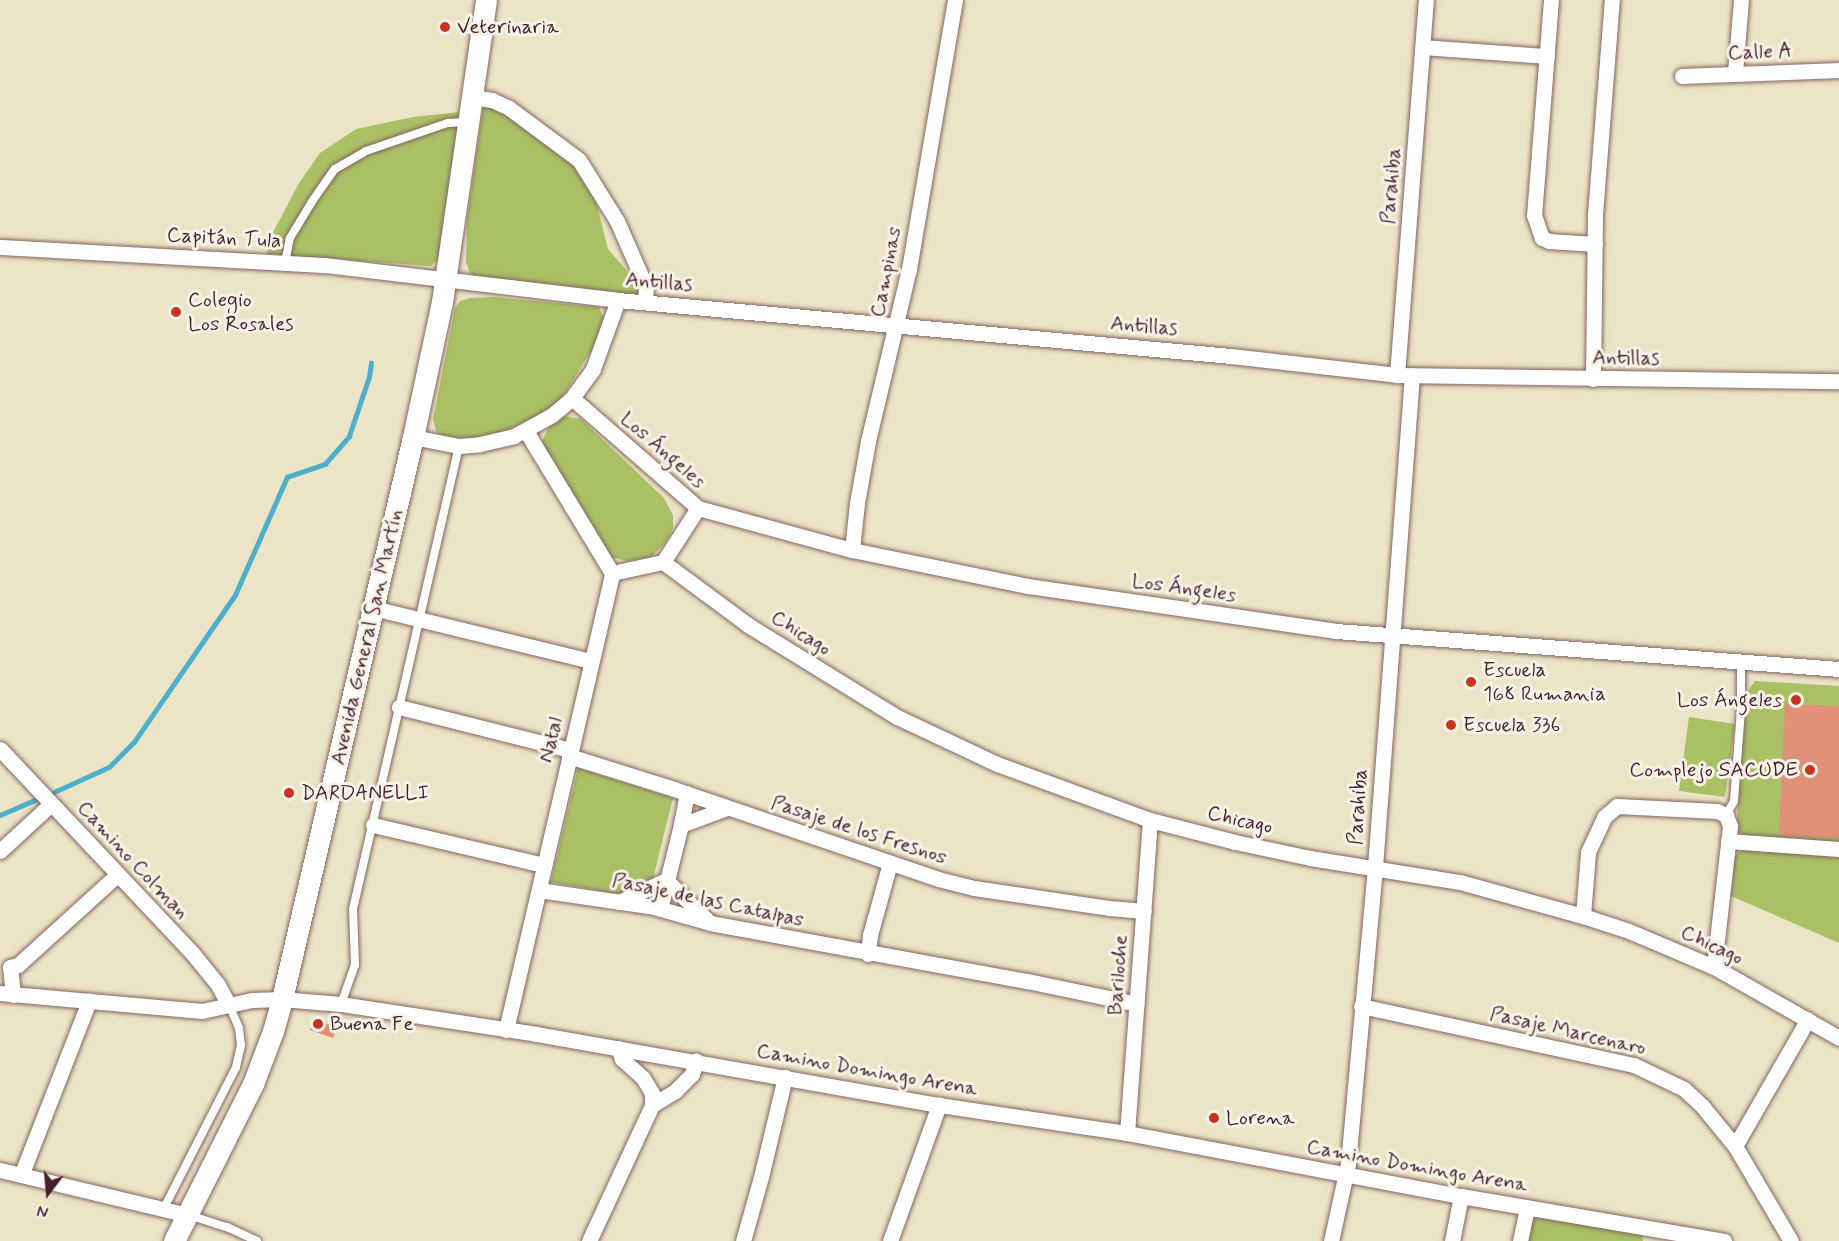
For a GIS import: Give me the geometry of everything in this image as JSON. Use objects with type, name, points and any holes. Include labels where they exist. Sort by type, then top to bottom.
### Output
[{"type":"main road","name":"Avenida General San Martín","points":[[174,1241],[253,1084],[273,1031],[282,999],[413,438],[446,281],[486,0]]},
{"type":"street","name":"Campinas","points":[[852,550],[857,503],[868,441],[897,325],[955,0]]},
{"type":"street","name":"Parahiba","points":[[1396,375],[1426,0]]},
{"type":"street","points":[[1551,0],[1534,215],[1542,238],[1549,241],[1595,244]]},
{"type":"street","points":[[1593,379],[1595,244],[1612,0]]},
{"type":"street","points":[[1735,74],[1741,0]]},
{"type":"street","points":[[1423,47],[1547,56]]},
{"type":"street","name":"Calle A","points":[[1682,76],[1839,70]]},
{"type":"street","points":[[473,97],[492,100],[509,108],[579,160],[617,221],[646,287],[645,302]]},
{"type":"street","name":"Capitán Tula","points":[[0,247],[285,263],[369,270],[446,281]]},
{"type":"street","name":"Antillas","points":[[446,281],[618,300],[1231,356],[1396,375],[1839,381]]},
{"type":"street","points":[[413,438],[459,446],[497,441],[526,431],[552,415],[572,398],[583,384],[600,353],[618,300]]},
{"type":"street","name":"Parahiba","points":[[1331,1241],[1346,1174],[1375,867],[1412,375]]},
{"type":"street","name":"Los Ángeles","points":[[572,398],[698,508],[852,550],[1028,586],[1336,631],[1839,669]]},
{"type":"street","points":[[526,431],[612,573],[663,562],[698,508]]},
{"type":"street","name":"Chicago","points":[[663,562],[748,625],[897,717],[997,764],[1054,787],[1150,820],[1310,858],[1375,867],[1493,890],[1583,916],[1629,931],[1714,967],[1839,1038]]},
{"type":"street","name":"Natal","points":[[506,1030],[612,573]]},
{"type":"street","points":[[373,608],[590,661]]},
{"type":"street","name":"Pasaje de los Fresnos","points":[[399,707],[569,753],[890,863],[974,888],[1144,911]]},
{"type":"street","name":"Camino Colman","points":[[0,749],[193,954],[213,979],[228,1004]]},
{"type":"street","points":[[660,909],[687,793]]},
{"type":"street","points":[[0,851],[51,804]]},
{"type":"street","points":[[1583,916],[1588,852],[1604,817],[1617,806],[1717,811],[1726,815],[1730,826],[1714,967]]},
{"type":"street","points":[[681,825],[727,808]]},
{"type":"street","name":"Bariloche","points":[[1127,1133],[1150,820]]},
{"type":"street","points":[[373,825],[544,865]]},
{"type":"street","points":[[1728,842],[1839,849]]},
{"type":"street","points":[[868,954],[870,935],[890,863]]},
{"type":"street","points":[[6,994],[5,968],[18,965],[117,875]]},
{"type":"street","points":[[619,902],[666,880]]},
{"type":"street","points":[[666,880],[710,923]]},
{"type":"street","name":"Pasaje de las Catalpas","points":[[539,890],[660,909],[710,923],[868,954],[971,970],[1137,1004]]},
{"type":"street","name":"Camino Domingo Arena","points":[[6,994],[202,1011],[228,1004],[282,999],[341,1004],[696,1061],[939,1105],[1127,1133],[1527,1208],[1653,1235],[1724,1241]]},
{"type":"street","points":[[22,1173],[89,1001]]},
{"type":"street","name":"Pasaje Marcenaro","points":[[1361,1006],[1634,1065],[1684,1089],[1703,1107],[1735,1146],[1782,1221],[1791,1241]]},
{"type":"street","points":[[1735,1146],[1808,1019]]},
{"type":"street","points":[[589,1241],[652,1105],[652,1093],[643,1078],[622,1059],[618,1048]]},
{"type":"street","points":[[652,1105],[675,1091],[692,1074],[696,1061]]},
{"type":"street","points":[[743,1241],[761,1177],[784,1077]]},
{"type":"street","points":[[890,1241],[939,1105]]},
{"type":"street","points":[[0,1170],[22,1173],[188,1215]]},
{"type":"street","points":[[1452,1241],[1461,1196]]},
{"type":"street","points":[[1520,1241],[1527,1208]]},
{"type":"lane","points":[[285,263],[290,238],[335,169],[366,151],[397,140],[419,135],[448,123],[470,122]]},
{"type":"lane","points":[[341,1004],[355,965],[353,909],[459,446]]},
{"type":"lane","points":[[1726,815],[1734,801],[1741,710],[1741,662]]},
{"type":"lane","points":[[164,1208],[236,1067],[241,1045],[238,1028],[228,1004]]},
{"type":"lane","points":[[188,1215],[227,1227],[256,1241]]},
{"type":"green space","points":[[495,105],[580,167],[596,201],[608,249],[635,280],[639,287],[638,293],[633,296],[476,277],[470,273],[466,262],[467,220],[483,108]]},
{"type":"green space","points":[[460,112],[439,258],[431,266],[267,254],[269,240],[299,183],[320,153],[356,129],[413,117]]},
{"type":"green space","points":[[493,297],[599,307],[604,319],[597,341],[564,395],[548,411],[505,431],[469,439],[443,436],[436,431],[433,419],[455,308],[460,301],[470,298]]},
{"type":"green space","points":[[565,416],[581,419],[664,498],[673,515],[673,528],[666,542],[651,557],[627,561],[610,557],[541,444],[550,424]]},
{"type":"green space","points":[[1755,681],[1839,686],[1839,844],[1746,836],[1737,830],[1739,775],[1747,692]]},
{"type":"green space","points":[[1689,717],[1735,724],[1725,797],[1679,791]]},
{"type":"green space","points":[[578,768],[673,798],[648,899],[551,882]]},
{"type":"green space","points":[[1744,849],[1839,856],[1839,943],[1731,896],[1735,856]]},
{"type":"green space","points":[[1540,1215],[1642,1235],[1643,1241],[1526,1241],[1530,1221]]},
{"type":"building","name":"Complejo SACUDE","points":[[1785,704],[1839,706],[1839,838],[1779,835]]},
{"type":"building","points":[[314,1019],[337,1027],[333,1038],[310,1030]]},
{"type":"waterway","points":[[54,792],[109,767],[134,742],[235,595],[287,477],[325,464],[349,436],[369,377],[371,363]]},
{"type":"waterway","points":[[0,815],[37,799]]},
{"type":"place","name":"Veterinaria","points":[[445,27]]},
{"type":"place","name":"Colegio Los Rosales","points":[[176,312]]},
{"type":"place","name":"Escuela 168 Rumania","points":[[1471,682]]},
{"type":"place","name":"Los Ángeles","points":[[1796,700]]},
{"type":"place","name":"Escuela 336","points":[[1451,725]]},
{"type":"place","name":"Complejo SACUDE","points":[[1810,770]]},
{"type":"place","name":"DARDANELLI","points":[[289,793]]},
{"type":"place","name":"Buena Fe","points":[[318,1024]]},
{"type":"place","name":"Lorena","points":[[1214,1118]]}]
